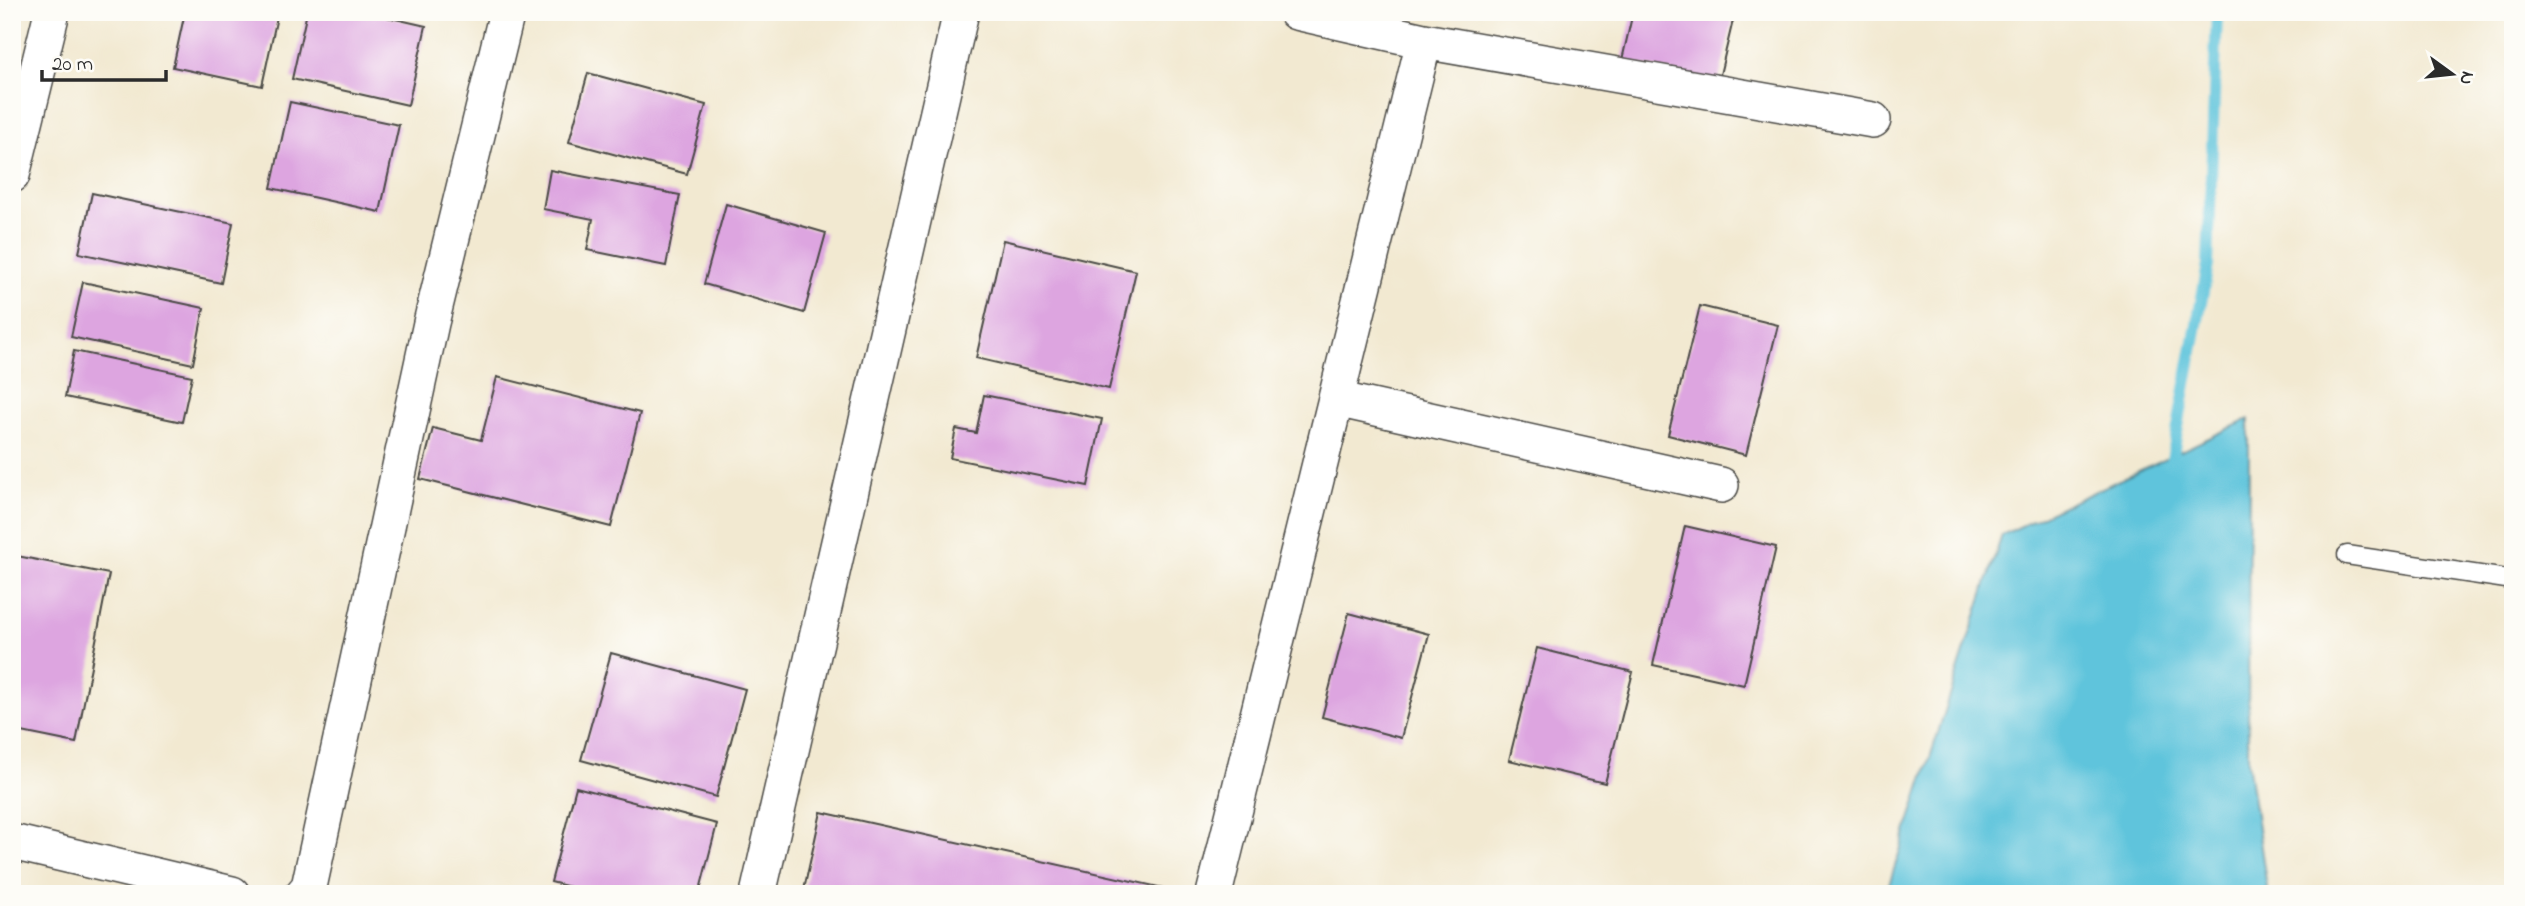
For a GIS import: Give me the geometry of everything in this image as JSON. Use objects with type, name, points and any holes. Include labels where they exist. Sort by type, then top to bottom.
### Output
[{"type":"street","points":[[12,175],[52,12]]},
{"type":"street","points":[[303,894],[309,887],[331,795],[431,323],[507,12]]},
{"type":"street","points":[[758,894],[961,12]]},
{"type":"street","points":[[1296,12],[1424,41],[1872,120]]},
{"type":"street","points":[[1214,894],[1424,41]]},
{"type":"street","points":[[1336,399],[1721,485]]},
{"type":"street","points":[[12,842],[232,894]]},
{"type":"lane","points":[[2347,555],[2513,580]]},
{"type":"water","points":[[2249,419],[2248,762],[2268,894],[1886,894],[2002,535]]},
{"type":"building","points":[[185,12],[278,12],[262,86],[173,67]]},
{"type":"building","points":[[307,12],[365,12],[426,26],[408,105],[292,79]]},
{"type":"building","points":[[1633,12],[1735,12],[1718,83],[1622,60]]},
{"type":"building","points":[[588,73],[706,105],[687,174],[569,142]]},
{"type":"building","points":[[290,102],[399,125],[380,212],[271,188]]},
{"type":"building","points":[[550,170],[680,195],[666,266],[587,250],[593,219],[543,209]]},
{"type":"building","points":[[92,193],[233,223],[221,283],[79,253]]},
{"type":"building","points":[[726,204],[826,233],[804,313],[704,284]]},
{"type":"building","points":[[1003,240],[1136,271],[1109,389],[976,358]]},
{"type":"building","points":[[83,282],[204,308],[193,364],[71,337]]},
{"type":"building","points":[[1700,306],[1778,325],[1746,455],[1668,435]]},
{"type":"building","points":[[74,351],[192,376],[182,422],[65,397]]},
{"type":"building","points":[[497,377],[640,413],[611,527],[420,479],[433,428],[481,440]]},
{"type":"building","points":[[984,395],[1102,419],[1088,486],[950,458],[956,429],[976,433]]},
{"type":"building","points":[[1685,526],[1776,547],[1744,685],[1653,665]]},
{"type":"building","points":[[12,555],[109,574],[76,743],[12,730],[15,623],[12,622]]},
{"type":"building","points":[[1349,613],[1429,634],[1401,738],[1322,717]]},
{"type":"building","points":[[1537,648],[1633,672],[1605,783],[1509,760]]},
{"type":"building","points":[[611,653],[745,689],[716,797],[581,760]]},
{"type":"building","points":[[576,787],[717,824],[699,894],[597,894],[551,882]]},
{"type":"building","points":[[821,812],[1186,893],[803,894]]},
{"type":"waterway","points":[[2170,470],[2208,265],[2217,12]]}]
